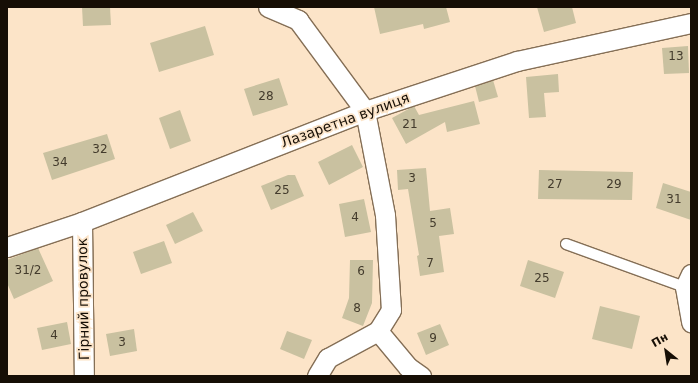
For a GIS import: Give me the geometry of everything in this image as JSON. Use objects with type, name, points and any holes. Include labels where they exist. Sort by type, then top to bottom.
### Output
[{"type":"street","points":[[268,7],[298,20],[364,111],[386,215],[391,310],[378,331],[328,358],[318,376]]},
{"type":"street","name":"Лазаретна вулиця","points":[[7,247],[82,222],[364,111],[517,61],[691,23]]},
{"type":"street","name":"Гірний провулок","points":[[82,222],[84,376]]},
{"type":"street","points":[[688,281],[691,322]]},
{"type":"street","points":[[378,331],[408,367],[420,376]]},
{"type":"lane","points":[[566,244],[688,281]]},
{"type":"building","points":[[82,7],[110,7],[111,25],[83,26]]},
{"type":"building","points":[[374,7],[446,7],[450,22],[424,29],[423,24],[380,34]]},
{"type":"building","points":[[537,7],[572,7],[576,23],[544,32]]},
{"type":"building","points":[[205,26],[214,55],[159,72],[150,43]]},
{"type":"building","points":[[688,46],[689,73],[664,74],[662,48]]},
{"type":"building","points":[[558,74],[559,92],[544,93],[546,117],[529,118],[526,77]]},
{"type":"building","points":[[279,78],[288,105],[253,116],[244,89]]},
{"type":"building","points":[[493,80],[498,97],[479,102],[475,86]]},
{"type":"building","points":[[474,101],[480,124],[447,132],[445,122],[406,144],[392,118],[414,106],[419,115]]},
{"type":"building","points":[[180,110],[191,141],[170,149],[159,118]]},
{"type":"building","points":[[107,134],[115,159],[52,180],[43,153]]},
{"type":"building","points":[[352,145],[363,167],[329,185],[318,162]]},
{"type":"building","points":[[426,168],[430,211],[450,208],[454,234],[439,236],[444,272],[420,276],[417,256],[419,255],[408,189],[398,190],[397,170]]},
{"type":"building","points":[[539,170],[633,172],[632,200],[538,199]]},
{"type":"building","points":[[288,175],[295,175],[304,196],[271,210],[261,186]]},
{"type":"building","points":[[663,183],[691,192],[691,220],[656,208]]},
{"type":"building","points":[[364,199],[371,232],[345,237],[339,204]]},
{"type":"building","points":[[193,212],[203,231],[175,244],[166,225]]},
{"type":"building","points":[[164,241],[172,263],[141,274],[133,252]]},
{"type":"building","points":[[38,248],[53,281],[14,299],[7,283],[7,260]]},
{"type":"building","points":[[350,260],[373,260],[372,303],[363,326],[342,318],[349,298]]},
{"type":"building","points":[[528,260],[564,272],[555,298],[520,286]]},
{"type":"building","points":[[600,306],[640,316],[632,349],[592,339]]},
{"type":"building","points":[[67,322],[71,344],[42,350],[37,328]]},
{"type":"building","points":[[440,324],[449,345],[426,355],[417,333]]},
{"type":"building","points":[[134,329],[137,351],[110,356],[106,334]]},
{"type":"building","points":[[287,331],[312,340],[304,359],[280,349]]}]
